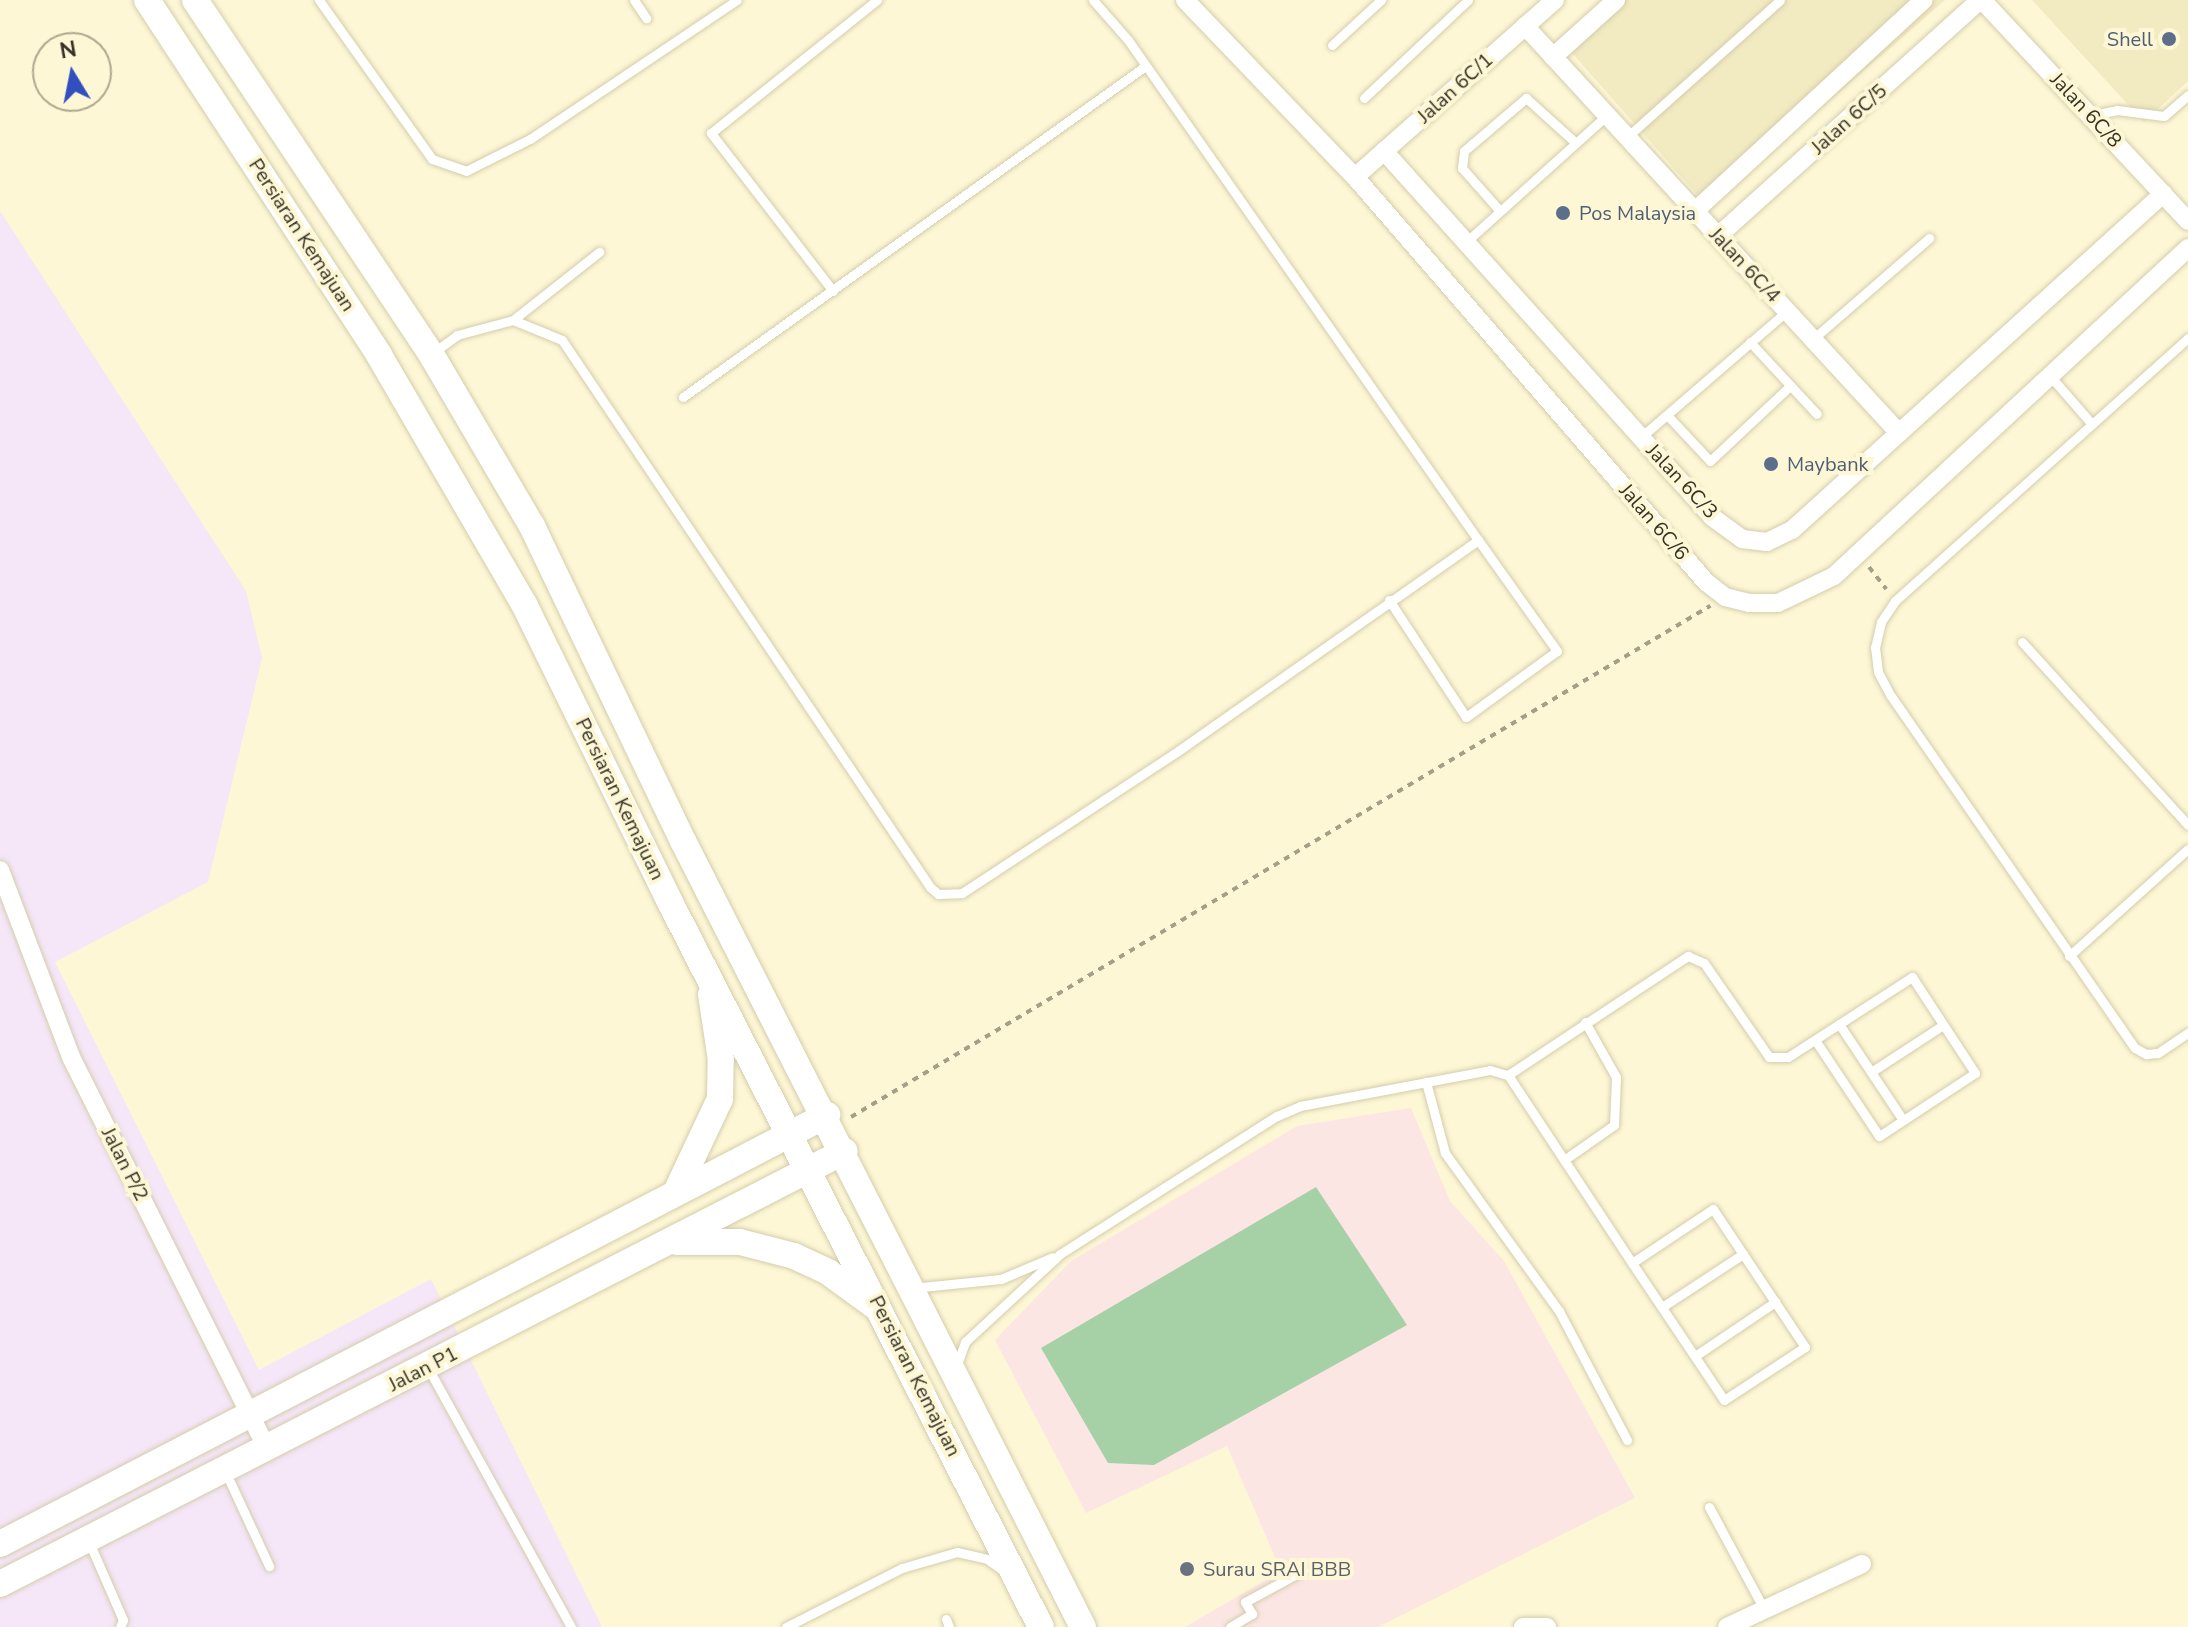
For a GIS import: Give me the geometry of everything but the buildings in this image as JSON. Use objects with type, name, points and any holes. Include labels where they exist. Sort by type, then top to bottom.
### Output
[{"type":"main road","name":"Persiaran Kemajuan","points":[[147,0],[379,355],[517,591],[707,972],[1041,1627]]},
{"type":"main road","name":"Persiaran Kemajuan","points":[[195,0],[431,354],[559,579],[683,841],[835,1131],[910,1289],[1083,1627]]},
{"type":"main road","points":[[675,1193],[720,1099],[721,1060],[707,972]]},
{"type":"main road","name":"Jalan P1","points":[[0,1544],[790,1134],[835,1131]]},
{"type":"main road","name":"Jalan P1","points":[[0,1584],[809,1169],[835,1131]]},
{"type":"main road","points":[[665,1243],[740,1242],[794,1256],[828,1272],[882,1312]]},
{"type":"street","name":"Jalan 6C/6","points":[[1185,0],[1355,177],[1706,582],[1725,597]]},
{"type":"street","name":"Jalan 6C/1","points":[[1355,177],[1555,0]]},
{"type":"street","points":[[1553,57],[1616,0]]},
{"type":"street","name":"Jalan 6C/5","points":[[1695,211],[1924,0]]},
{"type":"street","name":"Jalan 6C/5","points":[[1718,236],[1981,0]]},
{"type":"street","name":"Jalan 6C/8","points":[[1981,0],[2188,221]]},
{"type":"street","name":"Jalan 6C/4","points":[[1525,26],[1899,433]]},
{"type":"street","name":"Jalan 6C/3","points":[[1384,151],[1712,517],[1742,539],[1767,542],[1792,530],[2163,194]]},
{"type":"street","points":[[1725,597],[1778,603],[1808,593],[1858,553],[2188,248]]},
{"type":"street","name":"Jalan P/2","points":[[0,870],[71,1057],[267,1449]]},
{"type":"street","points":[[1727,1627],[1862,1564]]},
{"type":"street","points":[[1523,1627],[1547,1627]]},
{"type":"lane","points":[[319,0],[432,159],[466,171],[530,139],[737,0]]},
{"type":"lane","points":[[634,0],[646,18]]},
{"type":"lane","points":[[833,291],[711,133],[877,0]]},
{"type":"lane","points":[[1093,0],[1144,67],[1557,651],[1466,717],[1389,600]]},
{"type":"lane","points":[[1332,45],[1381,0]]},
{"type":"lane","points":[[1364,98],[1468,0]]},
{"type":"lane","points":[[1627,137],[1780,0]]},
{"type":"lane","points":[[683,397],[1144,67]]},
{"type":"lane","points":[[2092,115],[2117,110],[2164,116],[2188,95]]},
{"type":"lane","points":[[1500,211],[1462,168],[1464,151],[1526,98],[1576,143]]},
{"type":"lane","points":[[1466,242],[1607,115]]},
{"type":"lane","points":[[1813,339],[1929,238]]},
{"type":"lane","points":[[431,354],[457,335],[513,320],[599,252]]},
{"type":"lane","points":[[1641,437],[1787,311]]},
{"type":"lane","points":[[513,320],[562,340],[583,364],[938,894],[962,893],[1178,751],[1478,540]]},
{"type":"lane","points":[[2188,338],[1895,601],[1881,622],[1875,647],[1878,672],[2069,956],[2135,1048],[2146,1054],[2158,1053],[2188,1033]]},
{"type":"lane","points":[[1750,342],[1817,414]]},
{"type":"lane","points":[[2051,377],[2091,423]]},
{"type":"lane","points":[[1667,415],[1710,461],[1790,386]]},
{"type":"lane","points":[[2022,642],[2188,825]]},
{"type":"lane","points":[[2069,956],[2188,849]]},
{"type":"lane","points":[[1508,1075],[1688,956],[1704,963],[1769,1057],[1788,1057],[1912,977],[1975,1073],[1879,1136],[1815,1040]]},
{"type":"lane","points":[[1564,1160],[1614,1125],[1616,1077],[1585,1022]]},
{"type":"lane","points":[[1839,1024],[1903,1120]]},
{"type":"lane","points":[[1871,1072],[1943,1025]]},
{"type":"lane","points":[[910,1289],[1001,1279],[1060,1254],[1277,1116],[1300,1106],[1490,1070],[1508,1075],[1632,1263],[1724,1400],[1805,1347],[1713,1209],[1632,1263]]},
{"type":"lane","points":[[1426,1082],[1445,1153],[1559,1311],[1627,1440]]},
{"type":"lane","points":[[953,1375],[965,1342],[1060,1254]]},
{"type":"lane","points":[[1662,1307],[1743,1254]]},
{"type":"lane","points":[[1695,1356],[1775,1302]]},
{"type":"lane","points":[[427,1366],[571,1627]]},
{"type":"lane","points":[[225,1471],[269,1566]]},
{"type":"lane","points":[[1709,1507],[1764,1609]]},
{"type":"lane","points":[[88,1539],[123,1620],[120,1627]]},
{"type":"lane","points":[[786,1627],[902,1568],[957,1552],[987,1559],[1019,1582]]},
{"type":"lane","points":[[1230,1627],[1252,1614],[1245,1602],[1304,1570]]},
{"type":"path","points":[[1858,553],[1895,601]]},
{"type":"path","points":[[835,1131],[1725,597]]},
{"type":"shaded area","points":[[1614,0],[1945,0],[1708,207],[1564,44]]},
{"type":"shaded area","points":[[2032,0],[2188,0],[2188,81],[2144,122]]},
{"type":"shaded area","points":[[0,211],[246,591],[262,658],[208,882],[55,962],[259,1370],[431,1279],[602,1627],[0,1627]]},
{"type":"shaded area","points":[[1411,1108],[1450,1201],[1504,1261],[1635,1498],[1378,1627],[1185,1627],[1281,1571],[1227,1446],[1086,1513],[995,1340],[1071,1261],[1297,1126]]},
{"type":"green space","points":[[1316,1187],[1407,1325],[1154,1465],[1108,1463],[1041,1348]]},
{"type":"place","name":"Shell","points":[[2169,39]]},
{"type":"place","name":"Pos Malaysia","points":[[1563,213]]},
{"type":"place","name":"Maybank","points":[[1771,464]]},
{"type":"place","name":"Surau SRAI BBB","points":[[1187,1569]]}]
